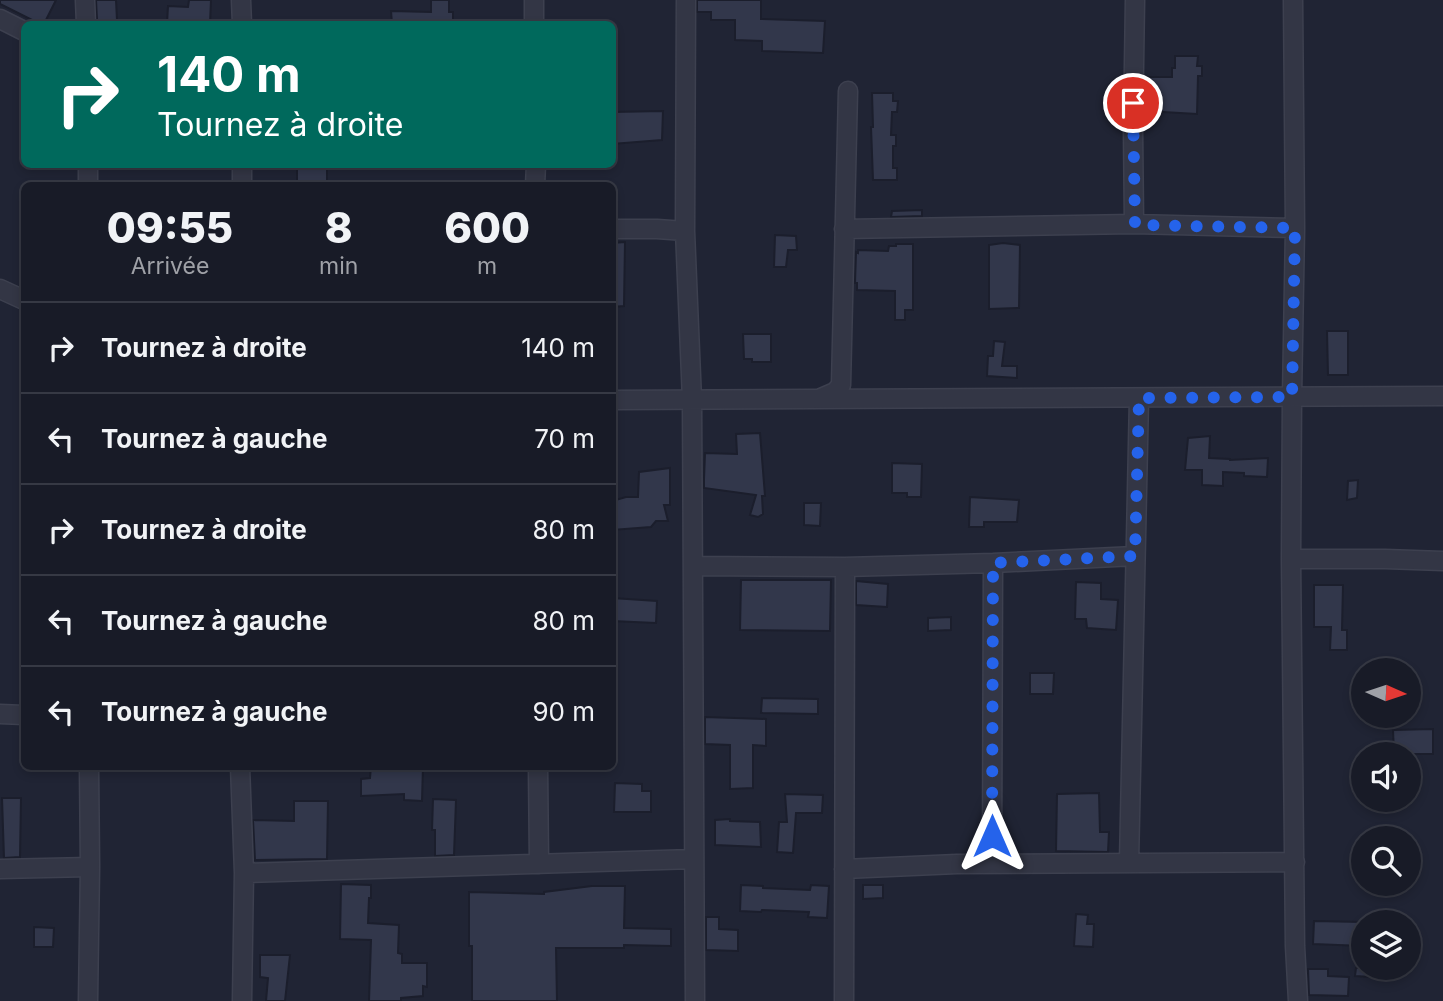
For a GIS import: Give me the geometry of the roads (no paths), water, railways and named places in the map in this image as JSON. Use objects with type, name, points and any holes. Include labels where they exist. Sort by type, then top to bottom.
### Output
[{"type":"street","points":[[85,0],[86,21]]},
{"type":"street","points":[[241,0],[242,21]]},
{"type":"street","points":[[534,0],[534,21]]},
{"type":"street","points":[[686,0],[685,231],[692,400],[695,1001]]},
{"type":"street","points":[[1135,0],[1135,225]]},
{"type":"street","points":[[1293,0],[1295,228],[1291,559],[1295,946],[1298,1001]]},
{"type":"street","points":[[0,19],[21,30]]},
{"type":"street","points":[[818,399],[835,392],[841,385],[848,91]]},
{"type":"street","points":[[844,229],[1135,225],[1295,228]]},
{"type":"street","points":[[616,229],[685,231]]},
{"type":"street","points":[[0,289],[21,299]]},
{"type":"street","points":[[616,400],[1443,396]]},
{"type":"street","points":[[1129,863],[1139,398]]},
{"type":"street","points":[[693,566],[845,567],[1135,556]]},
{"type":"street","points":[[1291,559],[1443,561]]},
{"type":"street","points":[[992,864],[993,563]]},
{"type":"street","points":[[844,1001],[845,567]]},
{"type":"street","points":[[0,714],[21,715]]},
{"type":"street","points":[[88,1001],[89,770]]},
{"type":"street","points":[[240,770],[244,873],[242,1001]]},
{"type":"street","points":[[538,770],[539,864]]},
{"type":"street","points":[[244,873],[694,859]]},
{"type":"street","points":[[844,869],[957,863],[1295,862]]},
{"type":"street","points":[[0,869],[90,867]]}]
